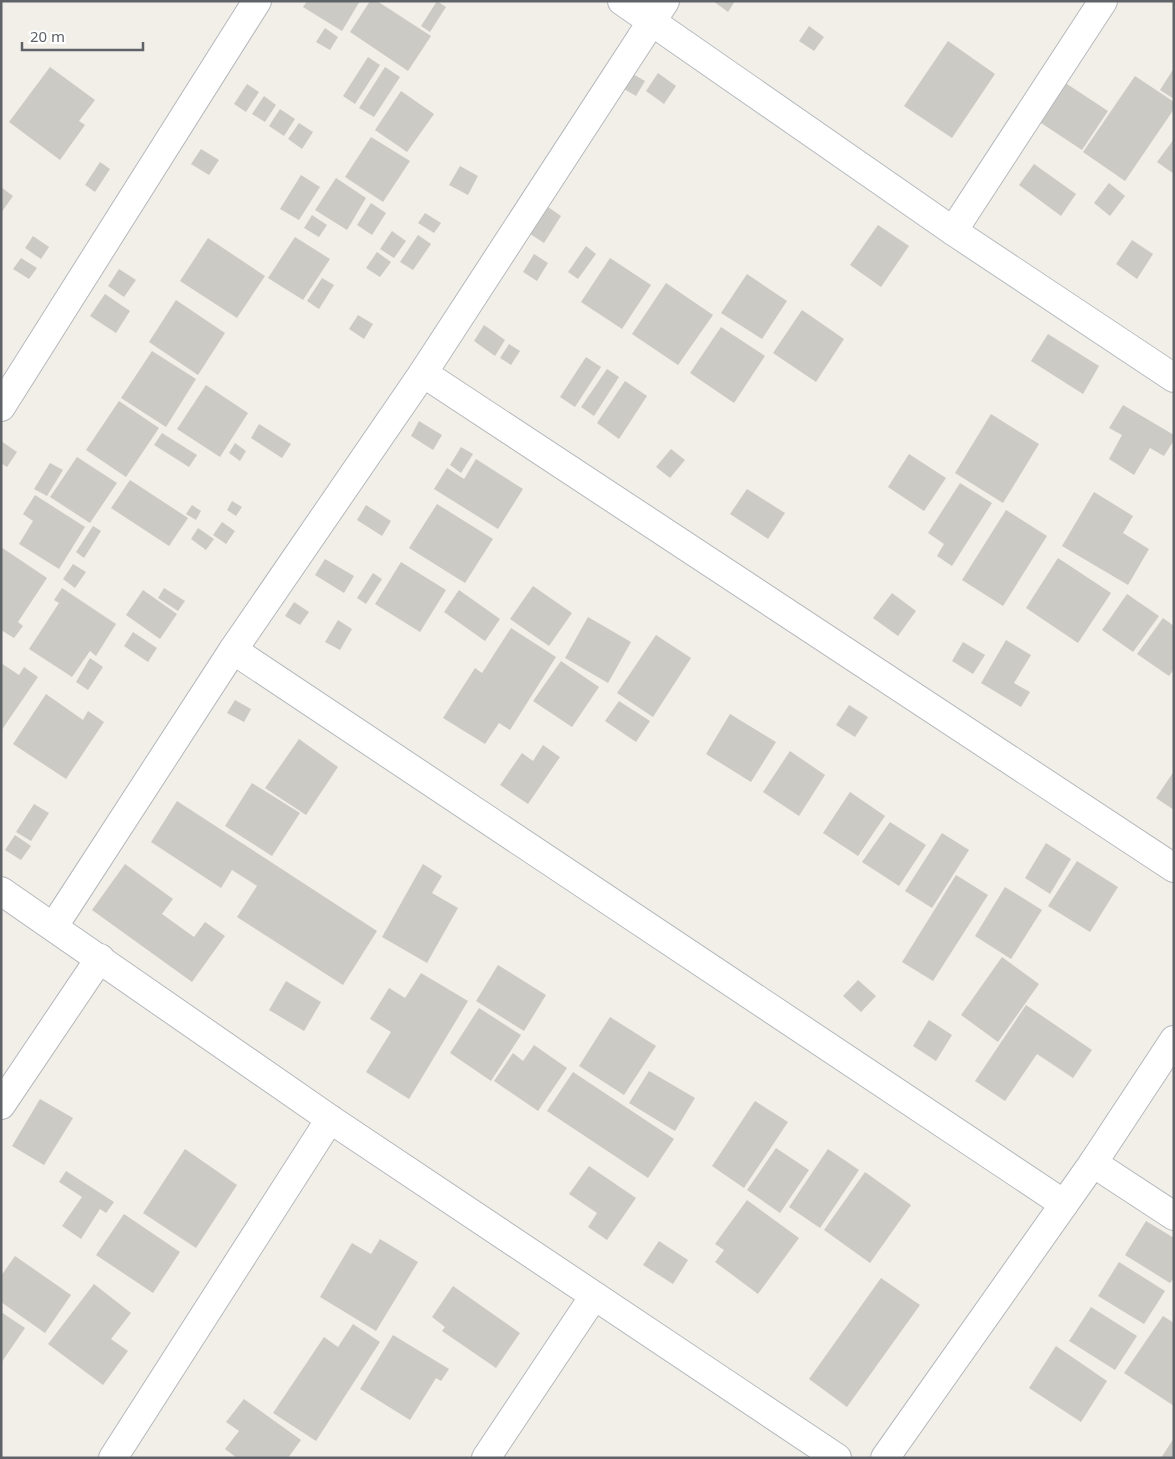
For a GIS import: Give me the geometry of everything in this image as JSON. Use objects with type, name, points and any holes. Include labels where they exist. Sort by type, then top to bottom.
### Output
[{"type":"street","points":[[1,407],[257,1]]},
{"type":"street","points":[[622,1],[659,11],[953,231],[1174,378]]},
{"type":"street","points":[[953,231],[1104,1]]},
{"type":"street","points":[[54,926],[233,650],[423,373],[659,11]]},
{"type":"street","points":[[423,373],[1174,868]]},
{"type":"street","points":[[233,650],[1064,1204]]},
{"type":"street","points":[[1,891],[330,1119],[837,1458]]},
{"type":"street","points":[[1,1105],[100,958]]},
{"type":"street","points":[[886,1458],[1093,1163],[1174,1040]]},
{"type":"street","points":[[113,1458],[330,1119]]},
{"type":"street","points":[[1093,1163],[1174,1216]]},
{"type":"street","points":[[486,1458],[594,1296]]},
{"type":"building","points":[[307,1],[360,1],[342,31],[303,7]]},
{"type":"building","points":[[370,1],[377,1],[431,36],[408,71],[350,32]]},
{"type":"building","points":[[437,1],[446,7],[430,32],[421,26]]},
{"type":"building","points":[[713,1],[735,1],[728,12]]},
{"type":"building","points":[[809,26],[824,37],[814,51],[799,41]]},
{"type":"building","points":[[325,28],[338,37],[330,50],[316,42]]},
{"type":"building","points":[[948,41],[995,74],[952,138],[904,106]]},
{"type":"building","points":[[368,57],[380,65],[355,104],[343,96]]},
{"type":"building","points":[[50,67],[95,100],[79,121],[85,125],[60,160],[9,122]]},
{"type":"building","points":[[385,67],[400,77],[374,117],[359,108]]},
{"type":"building","points":[[1174,68],[1174,99],[1160,90]]},
{"type":"building","points":[[658,73],[676,86],[664,104],[646,91]]},
{"type":"building","points":[[633,74],[645,81],[636,96],[624,89]]},
{"type":"building","points":[[1135,76],[1174,102],[1174,109],[1125,181],[1083,152]]},
{"type":"building","points":[[1064,82],[1108,111],[1082,150],[1038,121]]},
{"type":"building","points":[[247,84],[259,92],[246,112],[234,104]]},
{"type":"building","points":[[401,91],[434,114],[407,152],[375,130]]},
{"type":"building","points":[[264,96],[276,105],[265,122],[252,114]]},
{"type":"building","points":[[280,109],[295,119],[284,136],[269,126]]},
{"type":"building","points":[[299,123],[313,132],[302,149],[288,139]]},
{"type":"building","points":[[371,137],[410,161],[383,202],[345,177]]},
{"type":"building","points":[[1174,139],[1174,174],[1157,162]]},
{"type":"building","points":[[201,149],[219,160],[209,175],[191,164]]},
{"type":"building","points":[[100,162],[110,169],[95,192],[85,185]]},
{"type":"building","points":[[1034,164],[1076,194],[1061,216],[1019,185]]},
{"type":"building","points":[[460,166],[478,176],[468,195],[449,185]]},
{"type":"building","points":[[301,175],[320,187],[299,220],[280,209]]},
{"type":"building","points":[[336,178],[366,198],[347,230],[315,210]]},
{"type":"building","points":[[1109,183],[1125,196],[1110,216],[1094,203]]},
{"type":"building","points":[[1,187],[13,196],[1,213]]},
{"type":"building","points":[[371,203],[386,213],[372,235],[357,225]]},
{"type":"building","points":[[545,205],[561,216],[544,243],[527,232]]},
{"type":"building","points":[[425,213],[441,223],[434,233],[418,223]]},
{"type":"building","points":[[312,215],[327,225],[319,237],[304,228]]},
{"type":"building","points":[[878,225],[909,246],[881,287],[850,265]]},
{"type":"building","points":[[392,231],[406,241],[394,258],[380,249]]},
{"type":"building","points":[[418,235],[431,244],[413,270],[400,262]]},
{"type":"building","points":[[33,236],[49,247],[41,259],[25,248]]},
{"type":"building","points":[[295,237],[330,259],[303,300],[268,278]]},
{"type":"building","points":[[208,238],[265,276],[237,318],[180,281]]},
{"type":"building","points":[[1132,240],[1153,254],[1137,279],[1116,264]]},
{"type":"building","points":[[586,246],[596,254],[578,279],[568,272]]},
{"type":"building","points":[[377,252],[391,262],[380,277],[366,268]]},
{"type":"building","points":[[534,254],[548,263],[537,281],[523,272]]},
{"type":"building","points":[[21,258],[37,268],[29,279],[13,269]]},
{"type":"building","points":[[610,258],[651,285],[622,329],[581,302]]},
{"type":"building","points":[[119,269],[136,280],[124,297],[108,286]]},
{"type":"building","points":[[747,274],[787,301],[762,339],[721,313]]},
{"type":"building","points":[[322,278],[334,285],[319,309],[307,301]]},
{"type":"building","points":[[666,283],[713,315],[678,365],[632,334]]},
{"type":"building","points":[[105,294],[130,311],[116,333],[90,316]]},
{"type":"building","points":[[176,300],[225,333],[198,375],[149,342]]},
{"type":"building","points":[[802,310],[844,339],[816,382],[773,353]]},
{"type":"building","points":[[358,315],[373,324],[364,339],[349,329]]},
{"type":"building","points":[[484,325],[505,340],[495,356],[474,341]]},
{"type":"building","points":[[721,327],[765,356],[734,403],[690,373]]},
{"type":"building","points":[[1048,334],[1099,366],[1083,394],[1031,361]]},
{"type":"building","points":[[509,344],[520,351],[511,365],[500,358]]},
{"type":"building","points":[[152,351],[196,379],[166,427],[121,398]]},
{"type":"building","points":[[586,357],[601,367],[575,407],[560,397]]},
{"type":"building","points":[[607,369],[619,377],[594,416],[581,407]]},
{"type":"building","points":[[625,381],[647,396],[619,439],[597,423]]},
{"type":"building","points":[[206,385],[248,413],[220,457],[177,429]]},
{"type":"building","points":[[119,401],[159,428],[126,477],[86,450]]},
{"type":"building","points":[[1123,405],[1174,435],[1174,440],[1164,456],[1150,448],[1134,475],[1109,459],[1122,435],[1109,428]]},
{"type":"building","points":[[991,414],[1039,444],[1003,503],[955,473]]},
{"type":"building","points":[[419,421],[442,435],[433,450],[411,436]]},
{"type":"building","points":[[259,424],[291,444],[282,458],[251,438]]},
{"type":"building","points":[[162,433],[197,455],[189,467],[154,445]]},
{"type":"building","points":[[1,441],[17,452],[7,467],[1,463]]},
{"type":"building","points":[[235,443],[246,451],[240,461],[229,453]]},
{"type":"building","points":[[461,447],[473,454],[461,473],[450,465]]},
{"type":"building","points":[[671,449],[685,460],[670,478],[656,467]]},
{"type":"building","points":[[909,454],[946,478],[924,511],[888,487]]},
{"type":"building","points":[[77,457],[117,483],[90,523],[50,497]]},
{"type":"building","points":[[476,459],[523,489],[498,529],[434,489],[447,468],[464,479]]},
{"type":"building","points":[[50,463],[63,470],[47,496],[34,489]]},
{"type":"building","points":[[130,480],[188,518],[169,546],[111,508]]},
{"type":"building","points":[[960,483],[992,503],[952,566],[937,556],[944,544],[928,533]]},
{"type":"building","points":[[747,489],[785,513],[768,539],[730,514]]},
{"type":"building","points":[[1094,492],[1133,516],[1123,533],[1149,549],[1128,585],[1062,546]]},
{"type":"building","points":[[35,495],[85,527],[59,569],[19,544],[33,521],[23,514]]},
{"type":"building","points":[[232,501],[242,507],[236,516],[227,510]]},
{"type":"building","points":[[437,504],[493,539],[465,583],[409,548]]},
{"type":"building","points":[[192,505],[201,511],[196,520],[186,514]]},
{"type":"building","points":[[366,505],[391,521],[382,536],[357,520]]},
{"type":"building","points":[[1006,510],[1047,536],[1003,606],[962,580]]},
{"type":"building","points":[[222,522],[235,531],[226,544],[213,535]]},
{"type":"building","points":[[93,526],[101,531],[84,558],[76,552]]},
{"type":"building","points":[[198,528],[214,539],[206,550],[191,539]]},
{"type":"building","points":[[1,547],[47,578],[18,622],[23,626],[14,638],[1,630]]},
{"type":"building","points":[[1058,558],[1111,593],[1078,643],[1026,608]]},
{"type":"building","points":[[325,559],[354,576],[344,593],[315,575]]},
{"type":"building","points":[[401,562],[446,590],[420,632],[375,604]]},
{"type":"building","points":[[73,564],[86,572],[75,588],[63,579]]},
{"type":"building","points":[[373,573],[382,579],[366,604],[357,598]]},
{"type":"building","points":[[533,586],[572,613],[549,646],[510,619]]},
{"type":"building","points":[[62,588],[116,624],[96,656],[90,651],[72,677],[29,649],[59,603],[54,600]]},
{"type":"building","points":[[164,588],[185,601],[178,611],[158,598]]},
{"type":"building","points":[[143,590],[177,614],[160,639],[126,615]]},
{"type":"building","points":[[459,590],[500,619],[485,641],[444,612]]},
{"type":"building","points":[[892,593],[916,611],[898,636],[873,618]]},
{"type":"building","points":[[1127,594],[1159,616],[1133,652],[1102,630]]},
{"type":"building","points":[[294,602],[309,612],[300,625],[285,616]]},
{"type":"building","points":[[588,617],[631,642],[608,683],[565,658]]},
{"type":"building","points":[[1163,618],[1174,626],[1174,669],[1169,676],[1137,654]]},
{"type":"building","points":[[338,620],[352,629],[340,650],[325,642]]},
{"type":"building","points":[[511,628],[556,657],[510,730],[499,723],[485,744],[443,718],[475,668],[482,673]]},
{"type":"building","points":[[133,632],[157,648],[148,662],[124,646]]},
{"type":"building","points":[[656,635],[691,658],[653,717],[617,693]]},
{"type":"building","points":[[1006,640],[1031,655],[1014,683],[1030,692],[1021,707],[981,683]]},
{"type":"building","points":[[963,642],[985,655],[973,674],[952,661]]},
{"type":"building","points":[[90,658],[103,667],[88,690],[76,682]]},
{"type":"building","points":[[561,661],[599,687],[572,727],[533,701]]},
{"type":"building","points":[[1,663],[19,675],[24,667],[38,677],[1,731]]},
{"type":"building","points":[[46,694],[83,720],[88,711],[104,722],[66,779],[13,744]]},
{"type":"building","points":[[235,700],[251,709],[244,722],[227,713]]},
{"type":"building","points":[[619,701],[650,721],[636,742],[605,721]]},
{"type":"building","points":[[849,705],[868,717],[855,737],[836,725]]},
{"type":"building","points":[[730,714],[776,742],[751,782],[706,754]]},
{"type":"building","points":[[299,739],[338,767],[306,815],[265,788]]},
{"type":"building","points":[[543,745],[560,757],[528,804],[500,785],[522,753],[533,761]]},
{"type":"building","points":[[790,751],[825,775],[799,816],[763,792]]},
{"type":"building","points":[[1174,771],[1174,810],[1156,798]]},
{"type":"building","points":[[252,783],[300,813],[272,856],[225,826]]},
{"type":"building","points":[[850,792],[885,816],[858,856],[823,833]]},
{"type":"building","points":[[177,801],[377,931],[343,985],[237,917],[257,886],[232,870],[221,888],[151,842]]},
{"type":"building","points":[[34,804],[49,813],[31,841],[16,832]]},
{"type":"building","points":[[890,822],[926,845],[899,886],[862,862]]},
{"type":"building","points":[[942,833],[969,850],[932,908],[905,891]]},
{"type":"building","points":[[15,835],[31,846],[21,860],[5,850]]},
{"type":"building","points":[[1046,843],[1071,859],[1050,894],[1025,878]]},
{"type":"building","points":[[1077,861],[1118,887],[1090,932],[1048,906]]},
{"type":"building","points":[[125,864],[173,899],[162,914],[194,937],[205,922],[225,936],[192,982],[92,910]]},
{"type":"building","points":[[423,864],[442,876],[432,893],[458,908],[427,963],[382,937]]},
{"type":"building","points":[[956,875],[988,895],[933,981],[902,962]]},
{"type":"building","points":[[1005,887],[1042,910],[1011,959],[975,936]]},
{"type":"building","points":[[1002,957],[1039,984],[998,1042],[961,1015]]},
{"type":"building","points":[[498,965],[546,995],[524,1031],[476,1001]]},
{"type":"building","points":[[421,973],[468,1001],[409,1099],[366,1072],[391,1032],[370,1019],[389,988],[405,998]]},
{"type":"building","points":[[858,980],[876,996],[861,1012],[843,996]]},
{"type":"building","points":[[286,981],[321,1002],[304,1031],[269,1010]]},
{"type":"building","points":[[1026,1005],[1092,1050],[1073,1078],[1037,1054],[1005,1101],[975,1081]]},
{"type":"building","points":[[479,1008],[521,1035],[491,1081],[450,1053]]},
{"type":"building","points":[[610,1017],[656,1046],[624,1095],[579,1066]]},
{"type":"building","points":[[929,1020],[952,1035],[936,1061],[913,1046]]},
{"type":"building","points":[[534,1045],[567,1068],[538,1111],[494,1081],[513,1053],[523,1061]]},
{"type":"building","points":[[649,1071],[695,1098],[675,1131],[629,1103]]},
{"type":"building","points":[[573,1072],[674,1139],[648,1178],[547,1111]]},
{"type":"building","points":[[40,1099],[73,1118],[44,1165],[12,1146]]},
{"type":"building","points":[[755,1101],[788,1122],[744,1188],[712,1166]]},
{"type":"building","points":[[776,1148],[809,1170],[780,1213],[747,1190]]},
{"type":"building","points":[[185,1149],[237,1185],[196,1248],[143,1213]]},
{"type":"building","points":[[828,1149],[859,1170],[820,1228],[789,1207]]},
{"type":"building","points":[[589,1166],[636,1198],[607,1240],[588,1227],[597,1213],[569,1194]]},
{"type":"building","points":[[66,1171],[114,1202],[106,1213],[100,1209],[81,1239],[62,1226],[82,1197],[59,1182]]},
{"type":"building","points":[[865,1172],[911,1205],[870,1263],[824,1230]]},
{"type":"building","points":[[747,1200],[799,1238],[758,1294],[715,1262],[724,1250],[715,1244]]},
{"type":"building","points":[[124,1214],[180,1252],[153,1293],[96,1255]]},
{"type":"building","points":[[1146,1221],[1174,1238],[1174,1278],[1170,1283],[1125,1255]]},
{"type":"building","points":[[380,1239],[418,1262],[376,1331],[320,1297],[352,1243],[371,1254]]},
{"type":"building","points":[[659,1241],[688,1260],[673,1284],[643,1265]]},
{"type":"building","points":[[15,1256],[71,1295],[45,1333],[1,1302],[1,1276]]},
{"type":"building","points":[[1119,1262],[1165,1291],[1144,1324],[1098,1296]]},
{"type":"building","points":[[881,1278],[920,1305],[847,1407],[809,1379]]},
{"type":"building","points":[[94,1284],[131,1313],[111,1339],[128,1351],[103,1385],[48,1344]]},
{"type":"building","points":[[453,1286],[520,1333],[496,1368],[442,1331],[445,1327],[432,1317]]},
{"type":"building","points":[[1091,1307],[1137,1336],[1115,1370],[1069,1341]]},
{"type":"building","points":[[1,1312],[25,1328],[1,1363]]},
{"type":"building","points":[[1163,1316],[1174,1323],[1174,1406],[1124,1373]]},
{"type":"building","points":[[353,1324],[380,1342],[316,1441],[273,1413],[324,1337],[338,1347]]},
{"type":"building","points":[[393,1335],[449,1369],[441,1381],[436,1378],[410,1420],[360,1389]]},
{"type":"building","points":[[1056,1346],[1107,1381],[1081,1422],[1029,1388]]},
{"type":"building","points":[[244,1399],[301,1440],[288,1458],[237,1458],[225,1449],[239,1431],[226,1422]]},
{"type":"building","points":[[1174,1438],[1174,1458],[1161,1458]]}]
